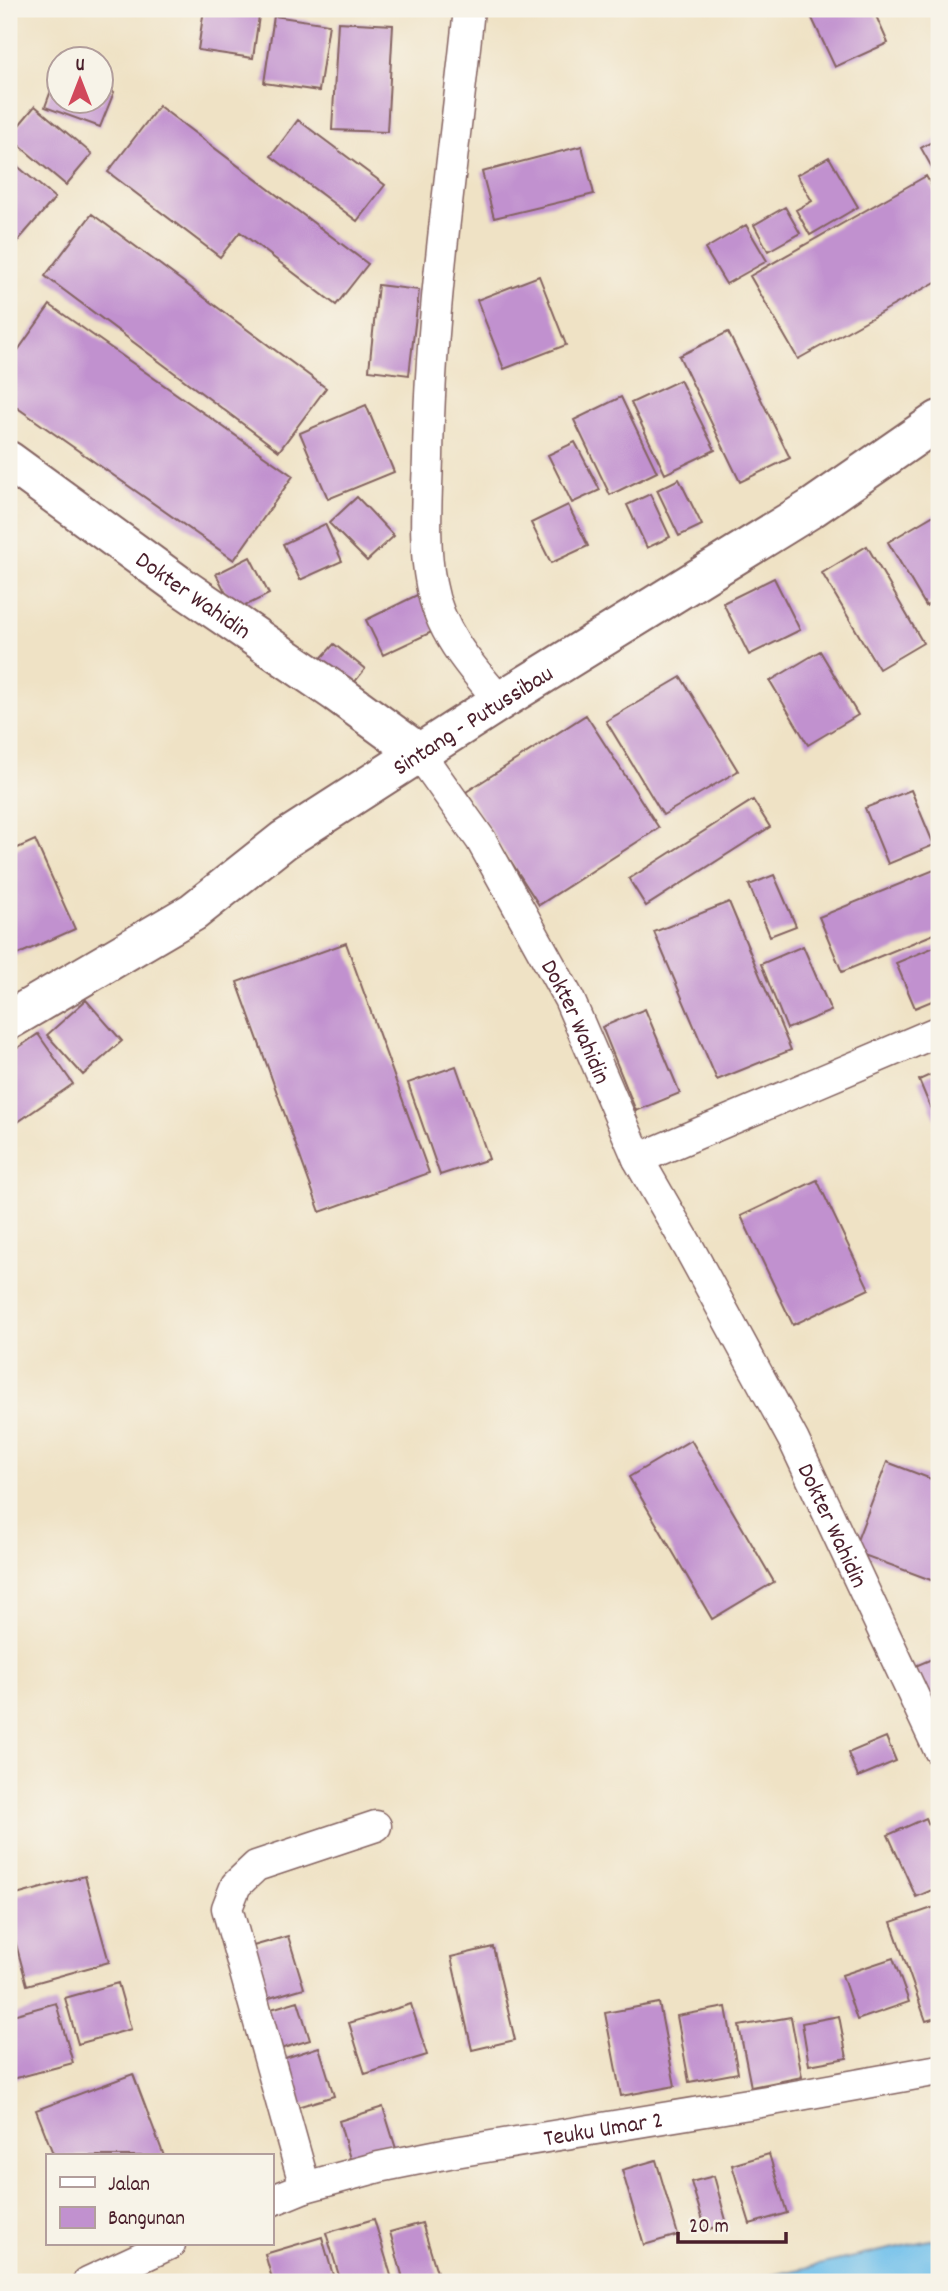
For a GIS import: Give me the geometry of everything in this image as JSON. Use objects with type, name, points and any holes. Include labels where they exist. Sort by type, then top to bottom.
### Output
[{"type":"main road","name":"Sintang - Putussibau","points":[[9,1020],[193,912],[284,840],[500,701],[813,508],[939,420]]},
{"type":"main road","name":"Dokter Wahidin","points":[[9,461],[179,585],[419,752]]},
{"type":"street","points":[[469,9],[432,360],[429,401],[428,557],[431,585],[441,618],[460,653],[500,701]]},
{"type":"street","name":"Dokter Wahidin","points":[[419,752],[481,840],[569,999],[638,1159],[690,1248],[794,1441],[939,1750]]},
{"type":"street","points":[[638,1159],[939,1031]]},
{"type":"street","points":[[305,2187],[227,1908],[236,1885],[256,1866],[376,1826]]},
{"type":"street","name":"Teuku Umar 2","points":[[273,2200],[305,2187],[379,2167],[449,2153],[939,2070]]},
{"type":"street","points":[[88,2282],[166,2246]]},
{"type":"water","points":[[939,2238],[939,2282],[742,2282]]},
{"type":"building","points":[[204,9],[260,9],[253,58],[198,50]]},
{"type":"building","points":[[816,9],[873,9],[888,43],[835,67],[809,12]]},
{"type":"building","points":[[274,16],[329,24],[319,91],[264,83]]},
{"type":"building","points":[[338,22],[393,25],[387,132],[332,130]]},
{"type":"building","points":[[35,106],[92,154],[66,185],[9,137]]},
{"type":"building","points":[[159,106],[368,264],[336,305],[240,232],[220,257],[108,172]]},
{"type":"building","points":[[70,116],[104,116],[100,127]]},
{"type":"building","points":[[298,120],[385,185],[357,221],[271,156]]},
{"type":"building","points":[[939,138],[939,180],[921,148]]},
{"type":"building","points":[[582,146],[594,194],[494,218],[482,172]]},
{"type":"building","points":[[829,157],[858,207],[810,235],[796,210],[812,201],[797,175]]},
{"type":"building","points":[[9,159],[55,198],[9,251],[9,209],[13,204],[9,200]]},
{"type":"building","points":[[926,176],[939,199],[939,280],[798,359],[750,276]]},
{"type":"building","points":[[785,207],[800,233],[768,251],[754,225]]},
{"type":"building","points":[[92,214],[326,388],[279,451],[45,276]]},
{"type":"building","points":[[746,225],[767,261],[726,284],[705,249]]},
{"type":"building","points":[[539,276],[566,345],[504,369],[477,300]]},
{"type":"building","points":[[378,285],[419,290],[409,375],[369,370]]},
{"type":"building","points":[[50,305],[293,476],[234,560],[9,402],[9,363]]},
{"type":"building","points":[[728,332],[790,458],[740,482],[679,356]]},
{"type":"building","points":[[680,380],[715,450],[665,474],[631,403]]},
{"type":"building","points":[[621,397],[657,472],[610,495],[574,420]]},
{"type":"building","points":[[366,405],[394,472],[328,499],[300,433]]},
{"type":"building","points":[[575,442],[600,490],[572,503],[548,455]]},
{"type":"building","points":[[679,479],[702,525],[679,536],[657,490]]},
{"type":"building","points":[[650,494],[670,537],[647,548],[627,505]]},
{"type":"building","points":[[357,497],[394,536],[367,561],[329,523]]},
{"type":"building","points":[[568,505],[588,546],[551,563],[531,523]]},
{"type":"building","points":[[939,512],[939,598],[926,606],[888,542]]},
{"type":"building","points":[[325,524],[342,561],[300,580],[283,544]]},
{"type":"building","points":[[867,546],[923,643],[879,669],[822,573]]},
{"type":"building","points":[[250,557],[269,594],[235,611],[216,574]]},
{"type":"building","points":[[774,578],[800,630],[749,655],[723,603]]},
{"type":"building","points":[[419,594],[436,630],[383,655],[366,620]]},
{"type":"building","points":[[334,644],[365,669],[349,689],[317,663]]},
{"type":"building","points":[[820,651],[858,715],[808,745],[770,681]]},
{"type":"building","points":[[681,677],[738,771],[663,815],[606,721]]},
{"type":"building","points":[[586,715],[659,828],[539,905],[466,792]]},
{"type":"building","points":[[911,790],[934,845],[888,864],[865,808]]},
{"type":"building","points":[[753,800],[770,827],[646,906],[629,879]]},
{"type":"building","points":[[35,840],[75,929],[10,958],[9,852]]},
{"type":"building","points":[[934,870],[939,883],[939,932],[842,972],[819,917]]},
{"type":"building","points":[[774,875],[796,926],[770,936],[749,885]]},
{"type":"building","points":[[729,902],[791,1050],[717,1080],[654,932]]},
{"type":"building","points":[[346,943],[429,1173],[320,1212],[237,982]]},
{"type":"building","points":[[939,945],[939,998],[915,1008],[896,963]]},
{"type":"building","points":[[803,946],[831,1011],[787,1029],[761,964]]},
{"type":"building","points":[[86,1000],[122,1041],[83,1075],[47,1035]]},
{"type":"building","points":[[645,1009],[680,1093],[636,1111],[602,1027]]},
{"type":"building","points":[[38,1034],[73,1084],[9,1128],[9,1054]]},
{"type":"building","points":[[456,1066],[489,1159],[440,1175],[408,1083]]},
{"type":"building","points":[[939,1071],[939,1128],[919,1080]]},
{"type":"building","points":[[817,1180],[869,1289],[793,1325],[741,1216]]},
{"type":"building","points":[[691,1440],[774,1582],[712,1619],[629,1477]]},
{"type":"building","points":[[887,1462],[939,1482],[939,1583],[853,1551]]},
{"type":"building","points":[[939,1656],[939,1718],[913,1667]]},
{"type":"building","points":[[886,1737],[896,1761],[858,1777],[848,1753]]},
{"type":"building","points":[[926,1818],[939,1848],[939,1887],[916,1897],[888,1835]]},
{"type":"building","points":[[85,1876],[109,1962],[27,1985],[9,1918],[9,1897]]},
{"type":"building","points":[[935,1907],[939,1918],[939,2017],[926,2021],[891,1922]]},
{"type":"building","points":[[288,1936],[304,1988],[259,2001],[243,1949]]},
{"type":"building","points":[[493,1947],[515,2040],[472,2050],[451,1957]]},
{"type":"building","points":[[893,1958],[909,2002],[857,2020],[842,1975]]},
{"type":"building","points":[[118,1983],[131,2029],[78,2044],[65,1998]]},
{"type":"building","points":[[298,2001],[310,2040],[270,2052],[258,2013]]},
{"type":"building","points":[[56,2003],[73,2063],[9,2080],[9,2016]]},
{"type":"building","points":[[659,2003],[675,2086],[621,2096],[605,2013]]},
{"type":"building","points":[[411,2004],[427,2055],[365,2074],[349,2023]]},
{"type":"building","points":[[726,2007],[738,2073],[689,2082],[677,2016]]},
{"type":"building","points":[[839,2016],[847,2058],[809,2065],[802,2023]]},
{"type":"building","points":[[791,2017],[802,2077],[751,2087],[739,2026]]},
{"type":"building","points":[[319,2047],[334,2096],[287,2110],[273,2062]]},
{"type":"building","points":[[133,2074],[163,2154],[53,2154],[36,2110]]},
{"type":"building","points":[[383,2107],[398,2155],[353,2169],[339,2121]]},
{"type":"building","points":[[769,2154],[787,2213],[750,2224],[732,2165]]},
{"type":"building","points":[[656,2160],[678,2235],[644,2245],[622,2170]]},
{"type":"building","points":[[714,2176],[727,2224],[706,2230],[691,2182]]},
{"type":"building","points":[[374,2219],[393,2282],[341,2282],[326,2233]]},
{"type":"building","points":[[422,2223],[440,2282],[404,2282],[390,2232]]},
{"type":"building","points":[[322,2237],[335,2282],[273,2282],[265,2254]]}]
